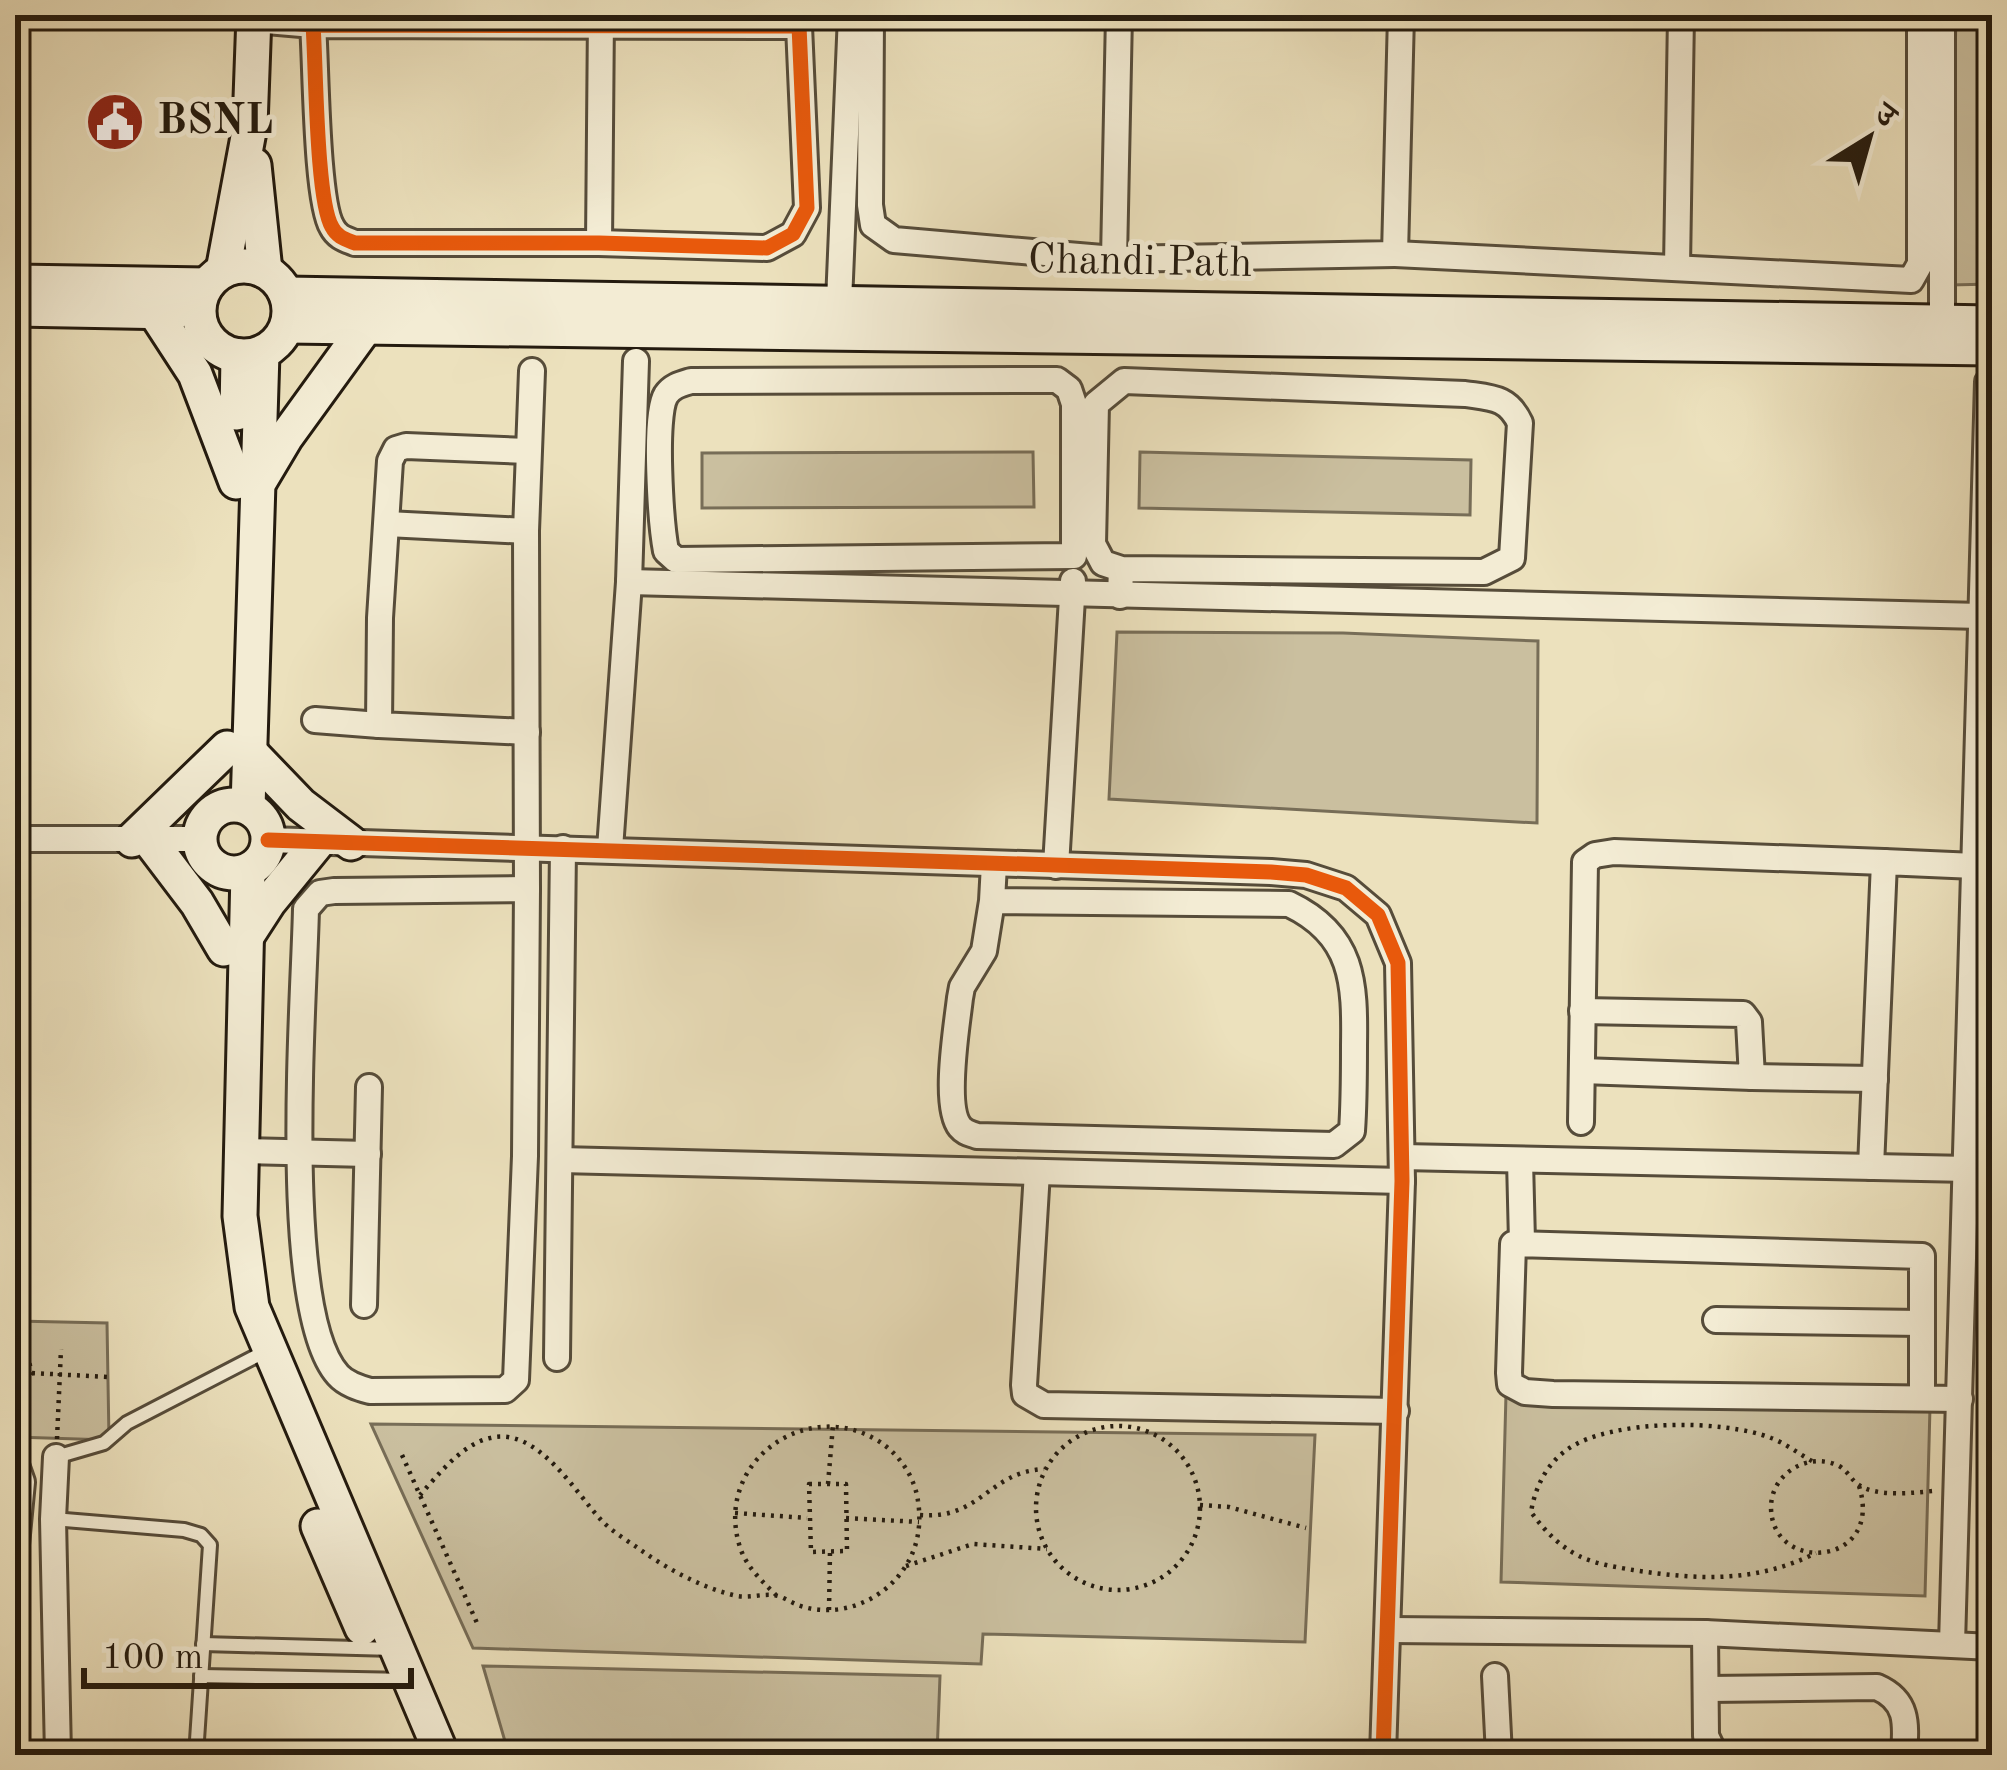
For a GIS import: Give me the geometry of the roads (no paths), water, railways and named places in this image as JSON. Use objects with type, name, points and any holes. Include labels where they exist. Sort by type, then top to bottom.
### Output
[{"type":"main road","points":[[250,126],[280,297],[282,338],[250,355],[211,341],[209,290],[250,126],[254,18]]},
{"type":"main road","points":[[15,309],[154,311],[209,290],[244,266],[280,297]]},
{"type":"main road","points":[[15,281],[209,290]]},
{"type":"main road","name":"Chandi Path","points":[[280,297],[1992,323]]},
{"type":"main road","name":"Chandi Path","points":[[280,297],[365,328],[1990,365]]},
{"type":"main road","points":[[154,311],[195,374],[246,498]]},
{"type":"main road","points":[[246,498],[365,328]]},
{"type":"main road","points":[[237,806],[250,355]]},
{"type":"main road","points":[[238,750],[141,841],[235,943],[240,1216],[246,1285],[260,1355]]},
{"type":"main road","points":[[235,943],[269,902],[335,842],[238,750]]},
{"type":"main road","points":[[236,872],[206,860],[199,838],[207,817],[237,806]]},
{"type":"main road","points":[[236,872],[264,856],[268,840],[265,823],[237,806]]},
{"type":"main road","points":[[236,872],[221,1227],[235,1317],[260,1355],[390,1664],[419,1755]]},
{"type":"main road","points":[[390,1664],[442,1755]]},
{"type":"street","points":[[839,302],[851,15]]},
{"type":"street","points":[[871,15],[870,205],[873,225],[894,240],[1114,260],[1395,254],[1911,280],[1920,264],[1920,15]]},
{"type":"street","points":[[1114,260],[1119,15]]},
{"type":"street","points":[[1395,254],[1401,15]]},
{"type":"street","points":[[1677,267],[1681,15]]},
{"type":"street","points":[[1942,15],[1942,323]]},
{"type":"street","points":[[254,18],[799,26],[807,208],[793,235],[767,248],[355,243],[340,237],[329,223],[314,20]]},
{"type":"street","points":[[598,243],[601,20]]},
{"type":"street","points":[[610,849],[628,582],[636,361]]},
{"type":"street","points":[[1952,1644],[1990,365]]},
{"type":"street","points":[[527,889],[334,891],[320,893],[306,909],[301,1154],[304,1280],[311,1316],[338,1375],[370,1391],[505,1390],[516,1380],[526,1134],[527,889],[526,849],[527,732],[526,531],[532,371]]},
{"type":"street","points":[[1056,866],[1074,556],[1074,404],[1069,389],[1057,380],[691,381],[674,387],[664,399],[661,517],[666,551],[676,560],[1074,556]]},
{"type":"street","points":[[1124,381],[1465,394],[1502,399],[1520,423],[1512,558],[1501,567],[1484,572],[1121,569],[1103,563],[1093,544],[1096,404],[1124,381]]},
{"type":"street","points":[[379,724],[380,618],[390,461],[396,449],[528,451]]},
{"type":"street","points":[[387,524],[526,531]]},
{"type":"street","points":[[1497,605],[1501,567]]},
{"type":"street","points":[[1120,596],[1121,569]]},
{"type":"street","points":[[628,582],[1981,616]]},
{"type":"street","points":[[315,720],[527,732]]},
{"type":"street","points":[[15,838],[199,838]]},
{"type":"street","points":[[268,840],[1306,875],[1346,888],[1362,901],[1378,915],[1398,963],[1402,1169],[1383,1755]]},
{"type":"street","points":[[557,1358],[563,848]]},
{"type":"street","points":[[1581,1122],[1583,881],[1585,862],[1595,854],[1976,866]]},
{"type":"street","points":[[1871,1167],[1884,862]]},
{"type":"street","points":[[992,901],[1289,904],[1303,910],[1344,954],[1355,986],[1352,1131],[1334,1145],[966,1132],[957,1124],[955,1113],[953,1068],[960,998],[983,951],[994,863]]},
{"type":"street","points":[[1582,1011],[1743,1013],[1749,1022],[1752,1077]]},
{"type":"street","points":[[1582,1070],[1875,1079]]},
{"type":"street","points":[[364,1305],[369,1087]]},
{"type":"street","points":[[1345,1140],[1346,1180]]},
{"type":"street","points":[[242,1150],[368,1154]]},
{"type":"street","points":[[560,1160],[1346,1180],[1402,1169],[1520,1160],[1969,1169]]},
{"type":"street","points":[[1520,1160],[1522,1242]]},
{"type":"street","points":[[1037,1172],[1024,1385],[1033,1401],[1044,1405],[1396,1411]]},
{"type":"street","points":[[1922,1398],[1925,1265],[1915,1253],[1513,1244],[1510,1384],[1515,1389],[1552,1394],[1960,1399]]},
{"type":"street","points":[[1716,1320],[1921,1323]]},
{"type":"street","points":[[56,1457],[58,1755]]},
{"type":"street","points":[[15,1462],[22,1482],[15,1556],[15,1749]]},
{"type":"street","points":[[1390,1630],[1705,1633],[1992,1647]]},
{"type":"street","points":[[1705,1633],[1706,1736],[1715,1755]]},
{"type":"street","points":[[1495,1676],[1499,1755]]},
{"type":"street","points":[[1706,1689],[1877,1687],[1900,1702],[1904,1755]]},
{"type":"lane","points":[[56,1457],[104,1443],[127,1423],[260,1355]]},
{"type":"lane","points":[[53,1520],[201,1535],[212,1553],[196,1755]]},
{"type":"lane","points":[[203,1645],[390,1664]]},
{"type":"lane","points":[[201,1676],[390,1664]]},
{"type":"place","name":"BSNL","points":[[115,122]]}]
